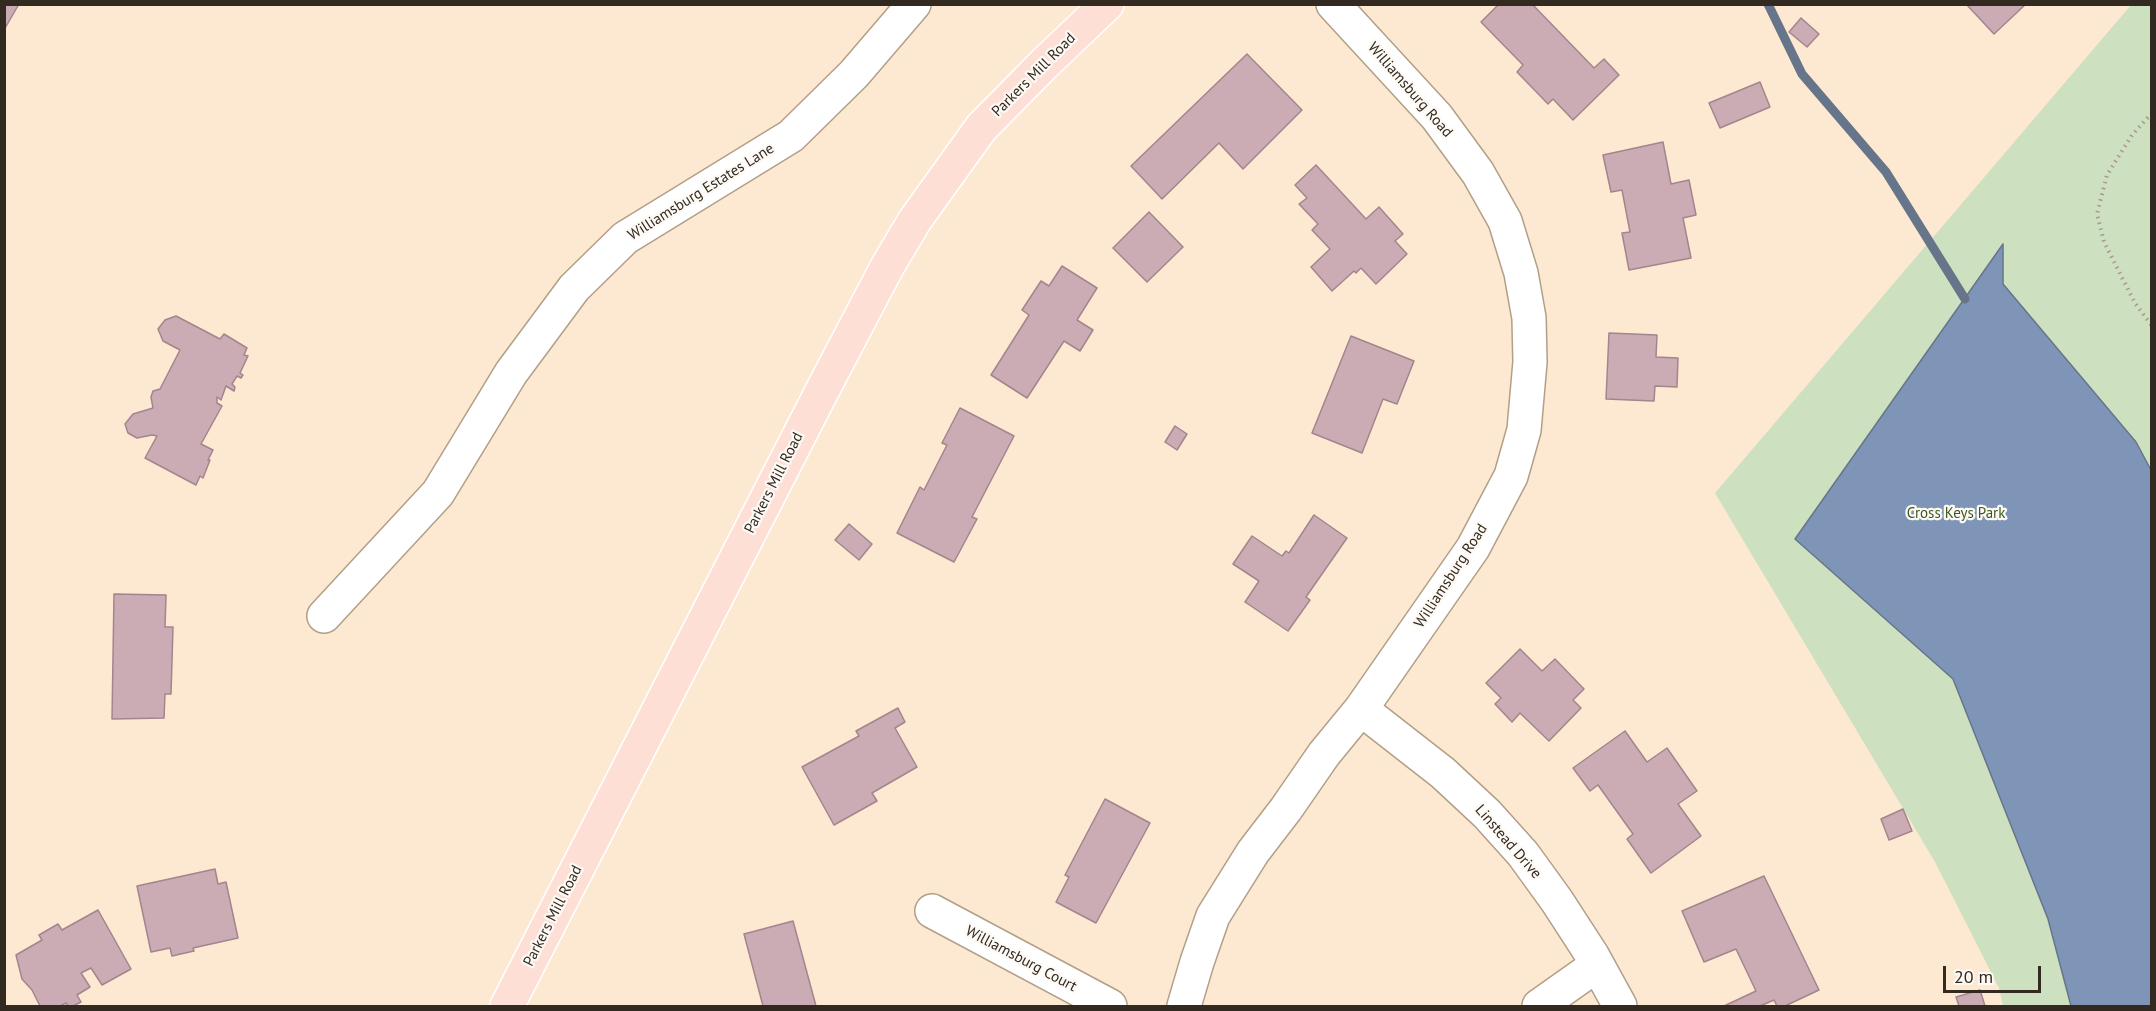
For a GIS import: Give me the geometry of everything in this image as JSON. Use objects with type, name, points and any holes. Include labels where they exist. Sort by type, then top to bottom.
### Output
[{"type":"main road","name":"Parkers Mill Road","points":[[507,1006],[816,402],[887,267],[915,220],[981,128],[1043,64],[1107,4]]},
{"type":"street","name":"Williamsburg Estates Lane","points":[[324,616],[438,493],[512,373],[574,288],[625,238],[791,136],[855,74],[914,4]]},
{"type":"street","name":"Williamsburg Road","points":[[1184,1006],[1213,916],[1253,852],[1324,754],[1361,709],[1473,548],[1511,476],[1524,430],[1530,362],[1529,318],[1521,273],[1505,222],[1478,173],[1437,117],[1333,4]]},
{"type":"street","name":"Linstead Drive","points":[[1361,709],[1443,773],[1487,814],[1523,854],[1557,901],[1620,1006]]},
{"type":"street","name":"Williamsburg Court","points":[[932,911],[1110,1006]]},
{"type":"street","points":[[1539,1006],[1597,965]]},
{"type":"path","points":[[2151,113],[2132,135],[2107,175],[2097,214],[2104,242],[2135,303],[2151,326]]},
{"type":"green space","name":"Cross Keys Park","points":[[2131,5],[2151,5],[2151,1006],[2003,1006],[1999,988],[1935,862],[1715,493]]},
{"type":"water","points":[[2003,244],[2003,284],[2136,442],[2151,470],[2151,1006],[2071,1006],[2048,919],[1953,679],[1795,539]]},
{"type":"building","points":[[4,4],[19,4],[4,30]]},
{"type":"building","points":[[1499,4],[1532,4],[1594,68],[1604,59],[1619,75],[1573,120],[1553,99],[1548,104],[1517,72],[1523,65],[1481,22]]},
{"type":"building","points":[[1966,4],[2026,4],[1994,34]]},
{"type":"building","points":[[1801,18],[1819,34],[1807,47],[1789,32]]},
{"type":"building","points":[[1247,54],[1302,110],[1243,169],[1219,143],[1162,199],[1131,166]]},
{"type":"building","points":[[1760,82],[1770,107],[1720,128],[1709,103]]},
{"type":"building","points":[[1663,142],[1671,184],[1689,180],[1696,215],[1683,218],[1691,258],[1629,270],[1622,233],[1630,232],[1622,190],[1611,192],[1603,155]]},
{"type":"building","points":[[1316,165],[1366,219],[1379,207],[1403,234],[1395,241],[1407,254],[1376,284],[1361,268],[1356,273],[1354,271],[1332,291],[1311,267],[1330,249],[1312,230],[1318,224],[1299,204],[1307,198],[1295,185]]},
{"type":"building","points":[[1149,212],[1183,247],[1147,282],[1113,248]]},
{"type":"building","points":[[1062,266],[1097,288],[1077,320],[1093,330],[1080,351],[1064,341],[1027,398],[991,375],[1029,315],[1022,310],[1041,281],[1049,286]]},
{"type":"building","points":[[176,316],[220,339],[224,334],[247,348],[244,355],[248,356],[240,373],[243,375],[241,378],[237,376],[232,384],[235,387],[234,391],[226,386],[221,400],[217,397],[217,403],[222,406],[201,444],[213,450],[203,478],[200,476],[196,485],[145,458],[157,436],[137,438],[128,433],[125,424],[133,414],[153,408],[151,397],[153,391],[160,389],[180,350],[163,341],[158,329],[165,320]]},
{"type":"building","points":[[1609,333],[1657,335],[1656,357],[1678,358],[1677,387],[1655,386],[1654,401],[1606,399]]},
{"type":"building","points":[[1351,336],[1414,361],[1397,404],[1383,399],[1362,453],[1312,433]]},
{"type":"building","points":[[960,408],[1014,436],[972,517],[977,519],[954,562],[897,533],[920,487],[924,490],[947,445],[942,443]]},
{"type":"building","points":[[1175,426],[1187,434],[1177,450],[1165,442]]},
{"type":"building","points":[[1314,515],[1347,538],[1306,597],[1310,600],[1288,631],[1245,602],[1259,581],[1233,564],[1252,536],[1282,556],[1286,551],[1289,553]]},
{"type":"building","points":[[849,524],[872,544],[859,560],[835,540]]},
{"type":"building","points":[[114,594],[166,595],[165,627],[173,627],[171,694],[165,694],[164,718],[112,719]]},
{"type":"building","points":[[1520,649],[1542,671],[1555,659],[1584,689],[1573,700],[1581,708],[1549,741],[1520,713],[1512,722],[1495,704],[1501,698],[1486,683]]},
{"type":"building","points":[[898,708],[905,722],[895,728],[917,767],[872,793],[877,801],[834,825],[802,767],[859,736],[856,731]]},
{"type":"building","points":[[1625,731],[1647,762],[1667,748],[1697,791],[1678,804],[1701,836],[1651,873],[1627,839],[1633,834],[1598,785],[1590,791],[1573,768]]},
{"type":"building","points":[[1105,799],[1150,823],[1096,923],[1056,902],[1069,877],[1065,875]]},
{"type":"building","points":[[1903,809],[1912,831],[1889,840],[1881,819]]},
{"type":"building","points":[[215,869],[218,884],[226,882],[238,938],[193,948],[194,951],[172,956],[170,948],[151,952],[137,886]]},
{"type":"building","points":[[1764,876],[1819,990],[1785,1006],[1777,1006],[1774,1000],[1760,1006],[1724,1006],[1756,991],[1736,949],[1704,962],[1682,911]]},
{"type":"building","points":[[98,910],[131,969],[102,985],[91,968],[81,973],[90,987],[77,995],[81,1002],[73,1006],[68,1006],[66,1003],[60,1006],[40,1006],[32,990],[22,979],[16,955],[42,940],[39,935],[58,924],[62,930]]},
{"type":"building","points":[[793,921],[816,1006],[763,1006],[744,934]]},
{"type":"building","points":[[1980,990],[1985,1006],[1959,1006],[1956,997]]},
{"type":"waterway","points":[[1768,4],[1802,74],[1886,172],[1965,299]]}]
